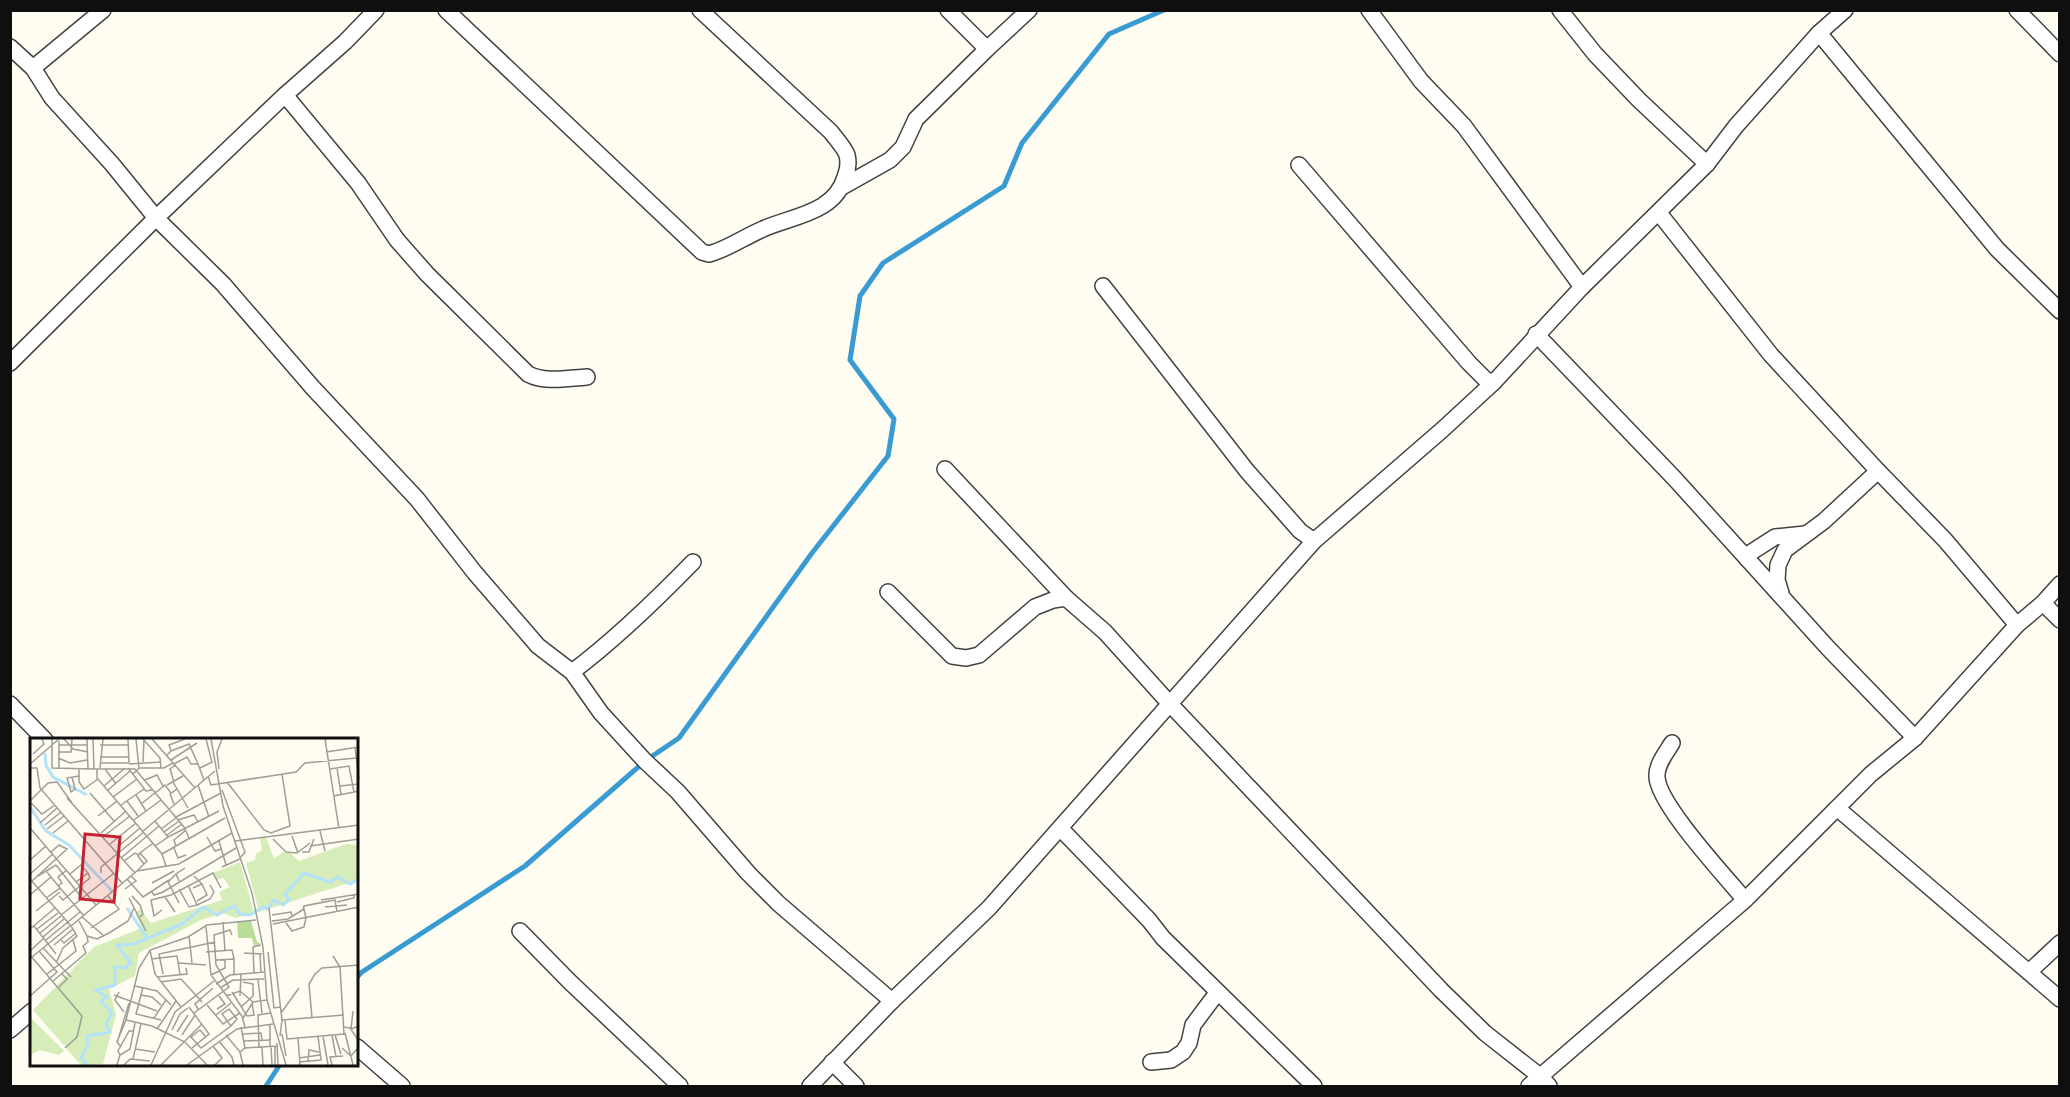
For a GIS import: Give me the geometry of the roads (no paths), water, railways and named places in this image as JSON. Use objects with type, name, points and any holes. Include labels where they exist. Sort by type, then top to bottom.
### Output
[{"type":"street","points":[[33,68],[104,10]]},
{"type":"street","points":[[10,363],[156,218],[285,94],[345,42],[376,10]]},
{"type":"street","points":[[446,10],[702,252],[709,254],[763,229],[811,212],[825,204],[842,187],[890,160],[903,147],[915,118],[1029,10]]},
{"type":"street","points":[[700,10],[831,132],[846,153],[848,168],[842,187]]},
{"type":"street","points":[[948,10],[987,49]]},
{"type":"street","points":[[1369,10],[1421,81],[1464,126],[1582,287]]},
{"type":"street","points":[[1560,10],[1595,54],[1639,100],[1707,164]]},
{"type":"street","points":[[810,1086],[892,1001],[989,908],[1314,541],[1442,430],[1494,381],[1582,287],[1707,164],[1736,126],[1819,33],[1845,10]]},
{"type":"street","points":[[2017,10],[2060,54]]},
{"type":"street","points":[[1819,33],[1997,249],[2060,311]]},
{"type":"street","points":[[10,47],[33,68],[52,99],[112,164],[156,218],[223,284],[313,388],[417,499],[475,573],[538,646],[572,672],[601,713],[645,761],[678,792],[748,873],[779,904],[892,1001]]},
{"type":"street","points":[[285,94],[358,183],[397,240],[427,274],[528,374],[550,379],[587,377]]},
{"type":"street","points":[[1299,165],[1469,363],[1486,380],[1494,381]]},
{"type":"street","points":[[1659,213],[1771,355],[1953,548],[2017,625]]},
{"type":"street","points":[[1103,286],[1247,471],[1300,531],[1314,541]]},
{"type":"street","points":[[1536,334],[1675,479],[1828,648],[1915,738]]},
{"type":"street","points":[[945,469],[1066,598],[1105,632],[1170,704],[1441,990],[1540,1083],[1745,900],[1871,774],[1915,738],[2017,625],[2043,603],[2060,584]]},
{"type":"street","points":[[1782,597],[1777,580],[1781,555],[1790,545],[1824,521],[1878,471]]},
{"type":"street","points":[[1748,559],[1747,555],[1775,537],[1805,534]]},
{"type":"street","points":[[572,672],[650,606],[693,562]]},
{"type":"street","points":[[888,592],[952,656],[966,658],[979,655],[1035,607],[1066,598]]},
{"type":"street","points":[[2043,603],[2060,620]]},
{"type":"street","points":[[10,704],[43,738]]},
{"type":"street","points":[[1672,743],[1658,768],[1657,777],[1667,804],[1745,900]]},
{"type":"street","points":[[1837,808],[2060,999]]},
{"type":"street","points":[[1060,828],[1149,920],[1163,939],[1314,1086]]},
{"type":"street","points":[[519,931],[680,1086]]},
{"type":"street","points":[[2030,972],[2060,943]]},
{"type":"street","points":[[1150,1062],[1172,1060],[1183,1052],[1189,1043],[1193,1025],[1217,993]]},
{"type":"street","points":[[10,1030],[30,1013]]},
{"type":"street","points":[[358,1048],[402,1086]]},
{"type":"street","points":[[832,1062],[856,1086]]},
{"type":"waterway","points":[[358,976],[525,866],[645,761],[679,738],[812,553],[888,456],[894,419],[850,360],[860,296],[883,263],[1004,186],[1022,143],[1109,34],[1164,10]]},
{"type":"waterway","points":[[266,1086],[278,1067]]}]
